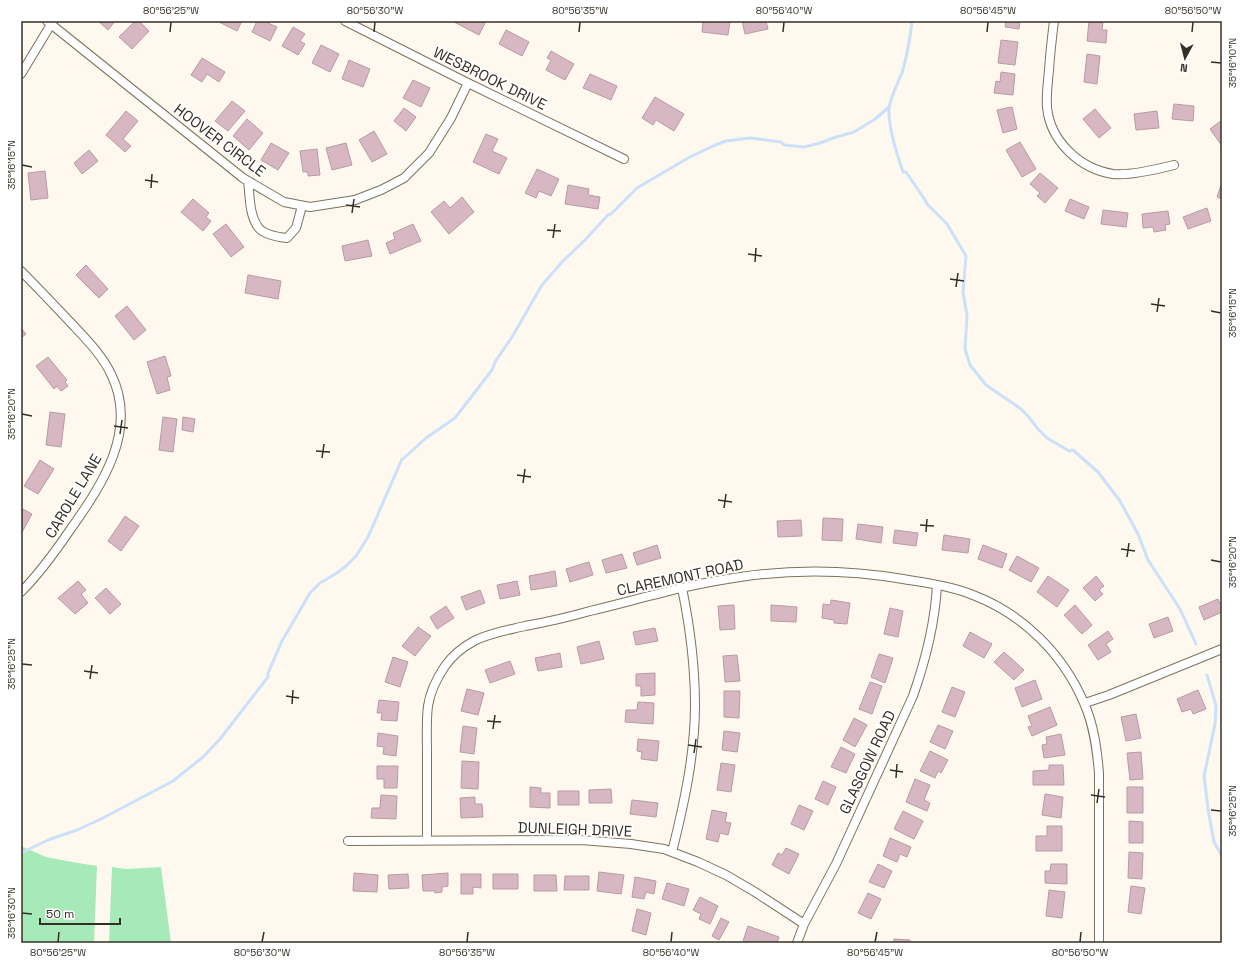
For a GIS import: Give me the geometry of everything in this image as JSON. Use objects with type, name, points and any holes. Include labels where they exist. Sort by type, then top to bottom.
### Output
[{"type":"street","name":"WESBROOK DRIVE","points":[[345,21],[624,159]]},
{"type":"street","points":[[1054,21],[1047,90],[1047,107],[1053,130],[1060,142],[1081,162],[1099,170],[1114,174],[1130,173],[1174,165]]},
{"type":"street","name":"HOOVER CIRCLE","points":[[51,22],[242,178],[284,202],[302,206],[310,207],[355,200],[381,190],[404,178],[429,154],[451,118],[468,83]]},
{"type":"street","points":[[21,74],[51,22]]},
{"type":"street","points":[[248,181],[251,209],[258,228],[273,236],[286,238],[296,228],[302,206]]},
{"type":"street","name":"CAROLE LANE","points":[[21,271],[86,339],[105,364],[116,385],[121,413],[120,431],[110,465],[52,558],[36,578],[21,592]]},
{"type":"street","name":"CLAREMONT ROAD","points":[[427,840],[428,706],[434,684],[445,666],[451,659],[473,641],[507,630],[574,616],[682,588],[742,576],[811,572],[883,576],[937,585],[987,601],[1022,622],[1049,647],[1074,682],[1085,703],[1097,751],[1099,773],[1099,943]]},
{"type":"street","name":"GLASGOW ROAD","points":[[796,943],[804,924],[836,864],[913,696],[923,669],[930,640],[936,609],[937,585]]},
{"type":"street","points":[[672,852],[686,790],[694,722],[693,666],[690,633],[682,588]]},
{"type":"street","points":[[1085,703],[1109,695],[1222,649]]},
{"type":"street","name":"DUNLEIGH DRIVE","points":[[348,841],[581,840],[631,844],[672,852],[698,862],[726,875],[804,924]]},
{"type":"green space","points":[[21,846],[46,857],[97,866],[94,943],[21,943]]},
{"type":"green space","points":[[112,867],[126,869],[161,867],[171,943],[109,943]]},
{"type":"building","points":[[98,21],[115,21],[108,30]]},
{"type":"building","points":[[135,21],[139,21],[149,31],[132,49],[119,37]]},
{"type":"building","points":[[219,21],[242,21],[237,31]]},
{"type":"building","points":[[257,21],[269,21],[268,23],[277,27],[270,41],[252,32]]},
{"type":"building","points":[[454,21],[486,21],[479,35]]},
{"type":"building","points":[[703,21],[730,21],[728,35],[702,32]]},
{"type":"building","points":[[742,21],[766,21],[768,29],[745,34]]},
{"type":"building","points":[[1006,21],[1020,21],[1019,29],[1005,27]]},
{"type":"building","points":[[1089,21],[1103,21],[1102,30],[1107,30],[1106,43],[1087,41]]},
{"type":"building","points":[[293,27],[305,34],[300,41],[305,44],[298,55],[282,46]]},
{"type":"building","points":[[506,30],[529,42],[522,56],[499,44]]},
{"type":"building","points":[[1001,40],[1018,42],[1015,65],[998,63]]},
{"type":"building","points":[[321,45],[339,54],[330,72],[312,63]]},
{"type":"building","points":[[551,51],[574,64],[565,80],[546,70],[551,60],[547,58]]},
{"type":"building","points":[[1087,54],[1100,56],[1097,84],[1084,82]]},
{"type":"building","points":[[202,58],[225,72],[219,82],[207,74],[202,82],[191,75]]},
{"type":"building","points":[[349,60],[370,69],[363,87],[342,79]]},
{"type":"building","points":[[1001,72],[1015,74],[1013,95],[994,93],[996,81],[1000,82]]},
{"type":"building","points":[[590,74],[617,86],[611,100],[583,88]]},
{"type":"building","points":[[413,80],[430,88],[421,107],[403,98]]},
{"type":"building","points":[[655,97],[684,114],[674,131],[656,120],[653,125],[642,118]]},
{"type":"building","points":[[232,101],[245,111],[228,131],[215,121]]},
{"type":"building","points":[[1174,104],[1194,106],[1193,121],[1172,119]]},
{"type":"building","points":[[1012,107],[1017,129],[1003,133],[997,110]]},
{"type":"building","points":[[404,108],[416,117],[406,131],[394,121]]},
{"type":"building","points":[[1095,109],[1111,128],[1099,138],[1083,119]]},
{"type":"building","points":[[126,111],[138,121],[123,139],[131,146],[125,152],[106,135]]},
{"type":"building","points":[[1157,111],[1159,128],[1136,130],[1134,114]]},
{"type":"building","points":[[247,119],[263,133],[249,150],[233,136]]},
{"type":"building","points":[[1222,120],[1222,146],[1210,129]]},
{"type":"building","points":[[374,131],[387,154],[372,162],[359,140]]},
{"type":"building","points":[[486,134],[498,139],[492,151],[507,158],[499,174],[473,162]]},
{"type":"building","points":[[1020,142],[1036,169],[1022,177],[1006,150]]},
{"type":"building","points":[[271,143],[289,153],[278,170],[261,160]]},
{"type":"building","points":[[346,143],[352,165],[332,170],[326,148]]},
{"type":"building","points":[[317,149],[320,175],[308,176],[308,172],[303,172],[300,151]]},
{"type":"building","points":[[89,150],[98,161],[82,174],[74,163]]},
{"type":"building","points":[[537,169],[559,179],[551,196],[539,191],[536,198],[525,193]]},
{"type":"building","points":[[45,171],[48,198],[31,200],[28,173]]},
{"type":"building","points":[[1040,173],[1058,188],[1045,203],[1037,196],[1040,193],[1030,184]]},
{"type":"building","points":[[1222,182],[1222,199],[1217,197]]},
{"type":"building","points":[[568,185],[589,189],[588,195],[600,197],[598,209],[565,204]]},
{"type":"building","points":[[462,197],[474,212],[449,234],[431,212],[444,201],[450,208]]},
{"type":"building","points":[[193,199],[209,213],[206,217],[211,221],[203,231],[181,212]]},
{"type":"building","points":[[1070,199],[1089,207],[1084,219],[1065,211]]},
{"type":"building","points":[[1207,208],[1211,221],[1188,229],[1183,217]]},
{"type":"building","points":[[1103,210],[1128,213],[1126,227],[1101,224]]},
{"type":"building","points":[[1168,211],[1170,224],[1165,225],[1166,230],[1154,232],[1153,227],[1143,228],[1142,214]]},
{"type":"building","points":[[226,224],[244,247],[231,257],[213,234]]},
{"type":"building","points":[[413,224],[421,241],[390,254],[386,243],[395,239],[393,233]]},
{"type":"building","points":[[368,240],[372,256],[345,261],[342,246]]},
{"type":"building","points":[[86,265],[108,289],[99,298],[76,275]]},
{"type":"building","points":[[248,275],[281,281],[278,299],[245,293]]},
{"type":"building","points":[[127,306],[146,330],[134,340],[115,316]]},
{"type":"building","points":[[21,328],[26,334],[21,338]]},
{"type":"building","points":[[165,356],[171,376],[167,377],[170,390],[157,394],[147,362]]},
{"type":"building","points":[[48,357],[67,380],[65,382],[68,386],[61,391],[57,386],[54,389],[36,366]]},
{"type":"building","points":[[50,412],[65,414],[61,447],[46,445]]},
{"type":"building","points":[[163,417],[177,419],[173,452],[159,450]]},
{"type":"building","points":[[183,417],[195,419],[193,432],[182,430]]},
{"type":"building","points":[[40,460],[54,469],[38,494],[24,486]]},
{"type":"building","points":[[21,508],[32,514],[21,534]]},
{"type":"building","points":[[125,516],[139,526],[121,551],[108,541]]},
{"type":"building","points":[[823,518],[843,519],[842,541],[822,540]]},
{"type":"building","points":[[801,520],[802,536],[778,537],[777,521]]},
{"type":"building","points":[[858,524],[883,527],[881,543],[856,539]]},
{"type":"building","points":[[895,530],[918,533],[916,546],[893,543]]},
{"type":"building","points":[[944,535],[970,539],[968,553],[942,550]]},
{"type":"building","points":[[657,545],[661,558],[637,565],[633,553]]},
{"type":"building","points":[[983,545],[1007,554],[1002,568],[978,559]]},
{"type":"building","points":[[622,554],[627,568],[606,573],[602,560]]},
{"type":"building","points":[[1017,556],[1039,568],[1031,582],[1009,570]]},
{"type":"building","points":[[589,562],[593,575],[570,582],[566,569]]},
{"type":"building","points":[[555,571],[557,586],[531,590],[529,576]]},
{"type":"building","points":[[1048,576],[1069,590],[1057,607],[1037,592]]},
{"type":"building","points":[[1096,576],[1104,586],[1099,590],[1103,594],[1095,601],[1083,588]]},
{"type":"building","points":[[78,581],[86,590],[81,594],[88,603],[75,614],[58,598]]},
{"type":"building","points":[[517,581],[520,595],[500,599],[497,585]]},
{"type":"building","points":[[106,588],[121,604],[110,614],[95,598]]},
{"type":"building","points":[[480,590],[485,603],[466,610],[461,597]]},
{"type":"building","points":[[1218,599],[1222,612],[1204,620],[1199,607]]},
{"type":"building","points":[[831,600],[850,603],[847,624],[834,623],[834,620],[822,618],[823,604],[830,605]]},
{"type":"building","points":[[734,605],[735,629],[720,630],[718,606]]},
{"type":"building","points":[[771,605],[797,607],[796,622],[771,621]]},
{"type":"building","points":[[1075,605],[1092,625],[1082,634],[1064,615]]},
{"type":"building","points":[[446,606],[454,618],[437,629],[430,617]]},
{"type":"building","points":[[890,608],[903,611],[898,637],[884,634]]},
{"type":"building","points":[[1168,617],[1173,631],[1154,638],[1149,624]]},
{"type":"building","points":[[418,627],[431,636],[415,656],[402,646]]},
{"type":"building","points":[[655,628],[658,641],[636,645],[633,632]]},
{"type":"building","points":[[1108,631],[1113,639],[1106,644],[1111,652],[1098,660],[1088,645]]},
{"type":"building","points":[[970,632],[992,644],[984,658],[963,646]]},
{"type":"building","points":[[599,641],[604,659],[581,664],[577,647]]},
{"type":"building","points":[[1004,652],[1024,670],[1014,680],[994,662]]},
{"type":"building","points":[[560,653],[562,667],[538,671],[535,658]]},
{"type":"building","points":[[879,654],[893,658],[885,683],[871,677]]},
{"type":"building","points":[[737,655],[740,681],[725,682],[723,656]]},
{"type":"building","points":[[393,657],[408,662],[400,687],[385,682]]},
{"type":"building","points":[[510,661],[515,674],[490,683],[485,670]]},
{"type":"building","points":[[655,673],[655,695],[641,696],[641,686],[636,686],[636,674]]},
{"type":"building","points":[[1035,680],[1042,699],[1022,707],[1015,688]]},
{"type":"building","points":[[870,682],[882,686],[872,714],[859,709]]},
{"type":"building","points":[[952,687],[965,692],[955,717],[942,712]]},
{"type":"building","points":[[467,689],[484,693],[478,715],[461,711]]},
{"type":"building","points":[[1198,690],[1206,709],[1193,714],[1191,709],[1182,712],[1177,699]]},
{"type":"building","points":[[724,691],[740,691],[739,718],[724,717]]},
{"type":"building","points":[[379,700],[399,702],[397,721],[381,720],[382,713],[377,713]]},
{"type":"building","points":[[638,702],[654,703],[653,724],[625,722],[626,710],[637,710]]},
{"type":"building","points":[[1050,707],[1057,725],[1032,736],[1028,727],[1032,726],[1028,716]]},
{"type":"building","points":[[1136,714],[1141,738],[1126,741],[1121,717]]},
{"type":"building","points":[[854,718],[867,725],[855,747],[843,740]]},
{"type":"building","points":[[938,725],[953,731],[945,749],[930,742]]},
{"type":"building","points":[[463,726],[477,728],[474,754],[460,752]]},
{"type":"building","points":[[724,731],[740,733],[737,752],[722,750]]},
{"type":"building","points":[[378,733],[398,736],[396,756],[383,754],[384,747],[377,746]]},
{"type":"building","points":[[1061,734],[1065,755],[1044,758],[1042,745],[1047,744],[1046,737]]},
{"type":"building","points":[[638,739],[659,741],[657,761],[641,759],[642,752],[637,751]]},
{"type":"building","points":[[841,747],[855,754],[846,773],[831,767]]},
{"type":"building","points":[[930,751],[948,760],[941,773],[938,771],[935,778],[920,771]]},
{"type":"building","points":[[1141,752],[1143,779],[1130,780],[1127,753]]},
{"type":"building","points":[[462,761],[479,762],[478,789],[461,788]]},
{"type":"building","points":[[721,763],[735,765],[731,792],[717,790]]},
{"type":"building","points":[[1049,765],[1063,765],[1064,785],[1033,785],[1033,771],[1049,770]]},
{"type":"building","points":[[377,766],[398,766],[397,788],[384,788],[384,779],[377,779]]},
{"type":"building","points":[[915,779],[930,785],[924,800],[930,803],[927,811],[906,802]]},
{"type":"building","points":[[823,781],[836,787],[828,805],[815,799]]},
{"type":"building","points":[[530,787],[541,788],[541,793],[550,793],[550,808],[530,807]]},
{"type":"building","points":[[1127,787],[1143,787],[1143,813],[1127,813]]},
{"type":"building","points":[[611,789],[612,803],[589,803],[589,790]]},
{"type":"building","points":[[558,791],[579,791],[579,805],[558,805]]},
{"type":"building","points":[[1045,794],[1063,797],[1061,818],[1042,815]]},
{"type":"building","points":[[381,795],[397,796],[396,819],[371,818],[372,808],[380,808]]},
{"type":"building","points":[[475,797],[475,804],[482,804],[483,817],[461,818],[460,798]]},
{"type":"building","points":[[632,800],[658,803],[656,817],[630,814]]},
{"type":"building","points":[[799,805],[813,811],[804,830],[791,824]]},
{"type":"building","points":[[712,810],[727,813],[725,822],[731,823],[728,835],[720,833],[718,842],[706,839]]},
{"type":"building","points":[[903,811],[923,821],[914,839],[894,829]]},
{"type":"building","points":[[1129,821],[1143,822],[1143,843],[1129,843]]},
{"type":"building","points":[[1047,826],[1062,826],[1062,851],[1036,851],[1036,836],[1047,836]]},
{"type":"building","points":[[890,838],[911,847],[907,857],[900,854],[897,862],[883,856]]},
{"type":"building","points":[[786,848],[799,854],[789,874],[772,865],[778,853],[782,855]]},
{"type":"building","points":[[1129,852],[1143,853],[1142,879],[1128,878]]},
{"type":"building","points":[[878,864],[892,871],[884,888],[869,882]]},
{"type":"building","points":[[1051,864],[1067,864],[1067,884],[1045,883],[1045,871],[1050,871]]},
{"type":"building","points":[[599,872],[624,875],[621,894],[597,891]]},
{"type":"building","points":[[354,873],[378,875],[377,892],[353,891]]},
{"type":"building","points":[[448,873],[448,886],[442,887],[442,892],[435,893],[435,891],[423,891],[422,875]]},
{"type":"building","points":[[408,874],[409,888],[389,889],[388,875]]},
{"type":"building","points":[[461,874],[481,874],[481,888],[473,887],[473,894],[461,894]]},
{"type":"building","points":[[493,874],[518,874],[518,889],[493,889]]},
{"type":"building","points":[[534,875],[556,875],[557,891],[534,891]]},
{"type":"building","points":[[565,876],[589,876],[589,890],[564,890]]},
{"type":"building","points":[[635,877],[656,881],[654,894],[646,892],[644,899],[632,897]]},
{"type":"building","points":[[667,883],[689,889],[684,906],[662,899]]},
{"type":"building","points":[[1131,886],[1145,888],[1141,914],[1128,912]]},
{"type":"building","points":[[1049,890],[1065,892],[1062,918],[1046,916]]},
{"type":"building","points":[[868,893],[881,899],[871,919],[858,913]]},
{"type":"building","points":[[700,897],[718,906],[710,924],[699,919],[701,914],[693,910]]},
{"type":"building","points":[[637,909],[651,913],[646,935],[632,931]]},
{"type":"building","points":[[721,918],[729,922],[719,940],[712,936]]},
{"type":"building","points":[[748,926],[779,937],[777,943],[749,943],[743,941]]},
{"type":"building","points":[[894,939],[910,940],[910,943],[894,943]]},
{"type":"waterway","points":[[912,21],[904,67],[894,90],[889,108],[890,123],[893,140],[903,172],[906,172],[927,204],[947,224],[966,256],[963,292],[967,316],[965,349],[970,365],[986,385],[1021,409],[1047,438],[1069,451],[1073,450],[1098,472],[1120,501],[1138,534],[1148,560],[1180,609],[1196,644]]},
{"type":"waterway","points":[[21,853],[48,840],[77,830],[101,819],[173,781],[203,757],[220,739],[268,677],[268,673],[282,641],[310,593],[320,583],[337,573],[356,556],[368,537],[402,459],[426,438],[455,418],[492,370],[495,362],[512,337],[542,285],[608,215],[611,214],[637,188],[688,158],[726,141],[750,138],[781,142],[784,145],[804,147],[854,132],[875,119],[889,107]]},
{"type":"waterway","points":[[1207,675],[1216,706],[1215,724],[1204,776],[1214,842],[1222,856]]}]
